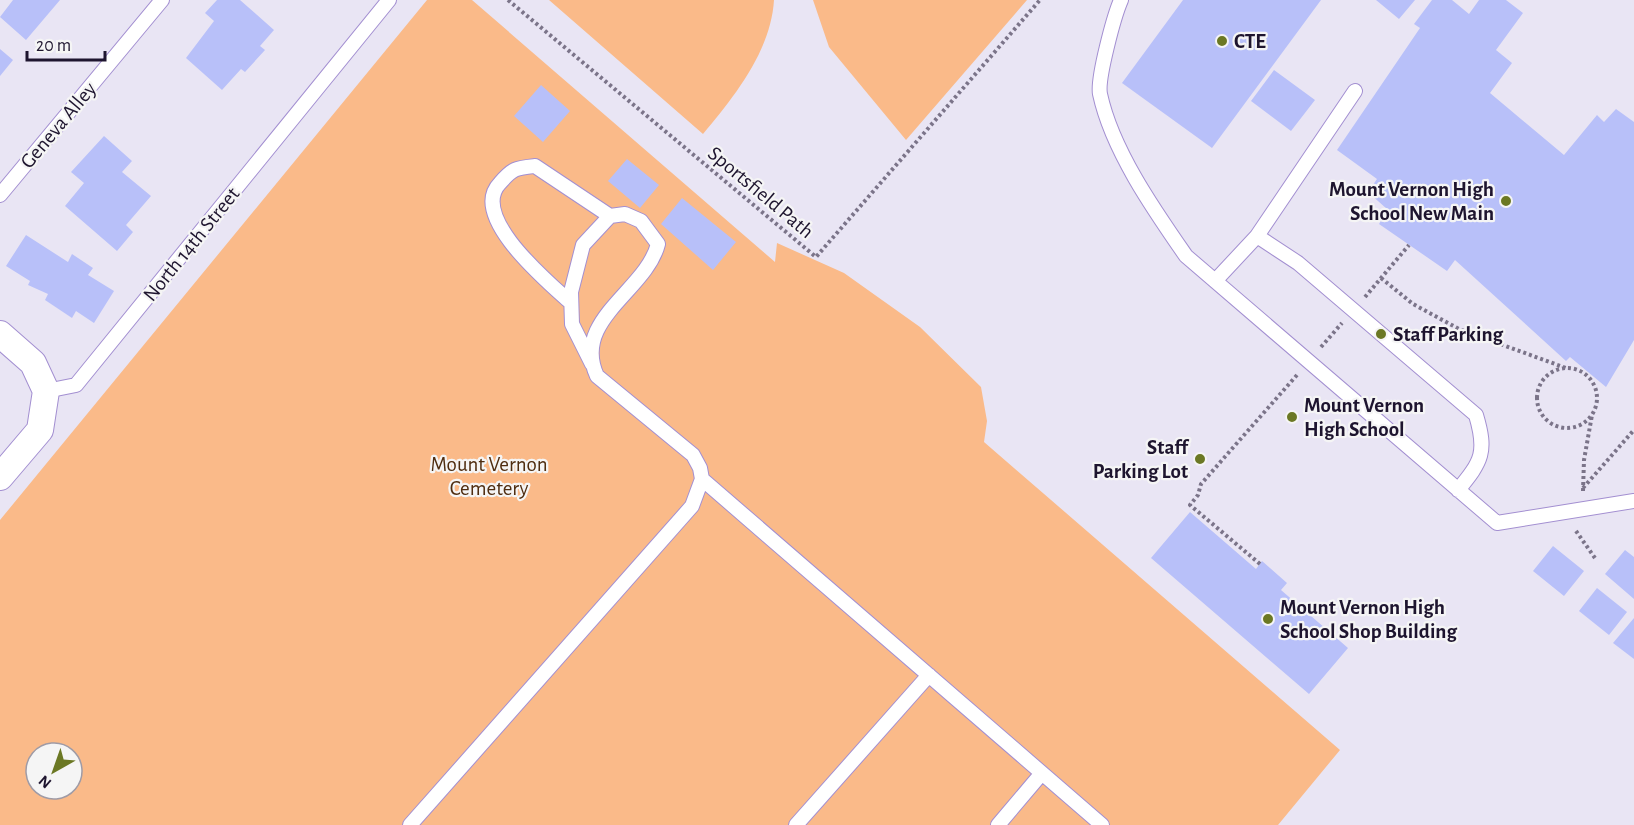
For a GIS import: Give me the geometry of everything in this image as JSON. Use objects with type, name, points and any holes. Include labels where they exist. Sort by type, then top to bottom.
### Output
[{"type":"street","points":[[0,334],[33,363],[46,391],[39,430],[0,477]]},
{"type":"lane","name":"Geneva Alley","points":[[0,195],[162,0]]},
{"type":"lane","name":"North 14th Street","points":[[46,391],[76,385],[389,0]]},
{"type":"lane","points":[[1121,0],[1114,17],[1099,92],[1117,139],[1154,209],[1186,256],[1497,523],[1634,501]]},
{"type":"lane","points":[[1215,281],[1257,236],[1354,91]]},
{"type":"lane","points":[[571,303],[540,275],[499,226],[491,206],[495,188],[513,169],[536,166],[610,216]]},
{"type":"lane","points":[[410,825],[692,507],[702,479],[700,468],[693,455],[597,376],[572,324],[571,292],[583,245],[610,216],[625,214],[641,221],[658,244],[654,259],[595,330],[592,364]]},
{"type":"lane","points":[[1257,236],[1298,263],[1476,415],[1483,439],[1479,464],[1458,490]]},
{"type":"lane","points":[[702,479],[1102,825]]},
{"type":"lane","points":[[795,825],[928,675]]},
{"type":"lane","points":[[998,825],[1042,773]]},
{"type":"path","name":"Sportsfield Path","points":[[508,0],[816,257],[1040,0]]},
{"type":"path","points":[[1260,564],[1190,505],[1198,495],[1201,484],[1409,245]]},
{"type":"path","points":[[1381,278],[1413,304],[1459,329],[1566,368]]},
{"type":"path","points":[[1583,493],[1584,460],[1592,415],[1598,396],[1595,385],[1588,375],[1578,369],[1554,370],[1545,376],[1538,387],[1536,399],[1539,410],[1546,420],[1557,426],[1569,428],[1580,425],[1592,415]]},
{"type":"path","points":[[1583,488],[1634,430]]},
{"type":"path","points":[[1571,522],[1595,558]]},
{"type":"green space","name":"Mount Vernon Cemetery","points":[[427,0],[472,0],[775,262],[777,243],[844,273],[920,327],[981,387],[987,421],[984,442],[1340,750],[1278,825],[0,825],[0,520]]},
{"type":"green space","points":[[549,0],[774,0],[766,37],[749,72],[727,105],[703,134]]},
{"type":"green space","points":[[813,0],[1027,0],[906,140],[829,47]]},
{"type":"building","points":[[13,0],[60,0],[26,40],[0,17]]},
{"type":"building","points":[[217,0],[240,0],[274,30],[260,46],[265,50],[245,72],[241,69],[222,90],[186,58],[214,21],[205,13]]},
{"type":"building","name":"CTE","points":[[1183,0],[1321,0],[1212,148],[1122,83]]},
{"type":"building","points":[[1376,0],[1415,0],[1399,19]]},
{"type":"building","name":"Mount Vernon High School New Main","points":[[1432,0],[1452,0],[1469,14],[1479,0],[1506,0],[1523,13],[1496,50],[1512,63],[1490,93],[1564,155],[1597,115],[1604,122],[1616,109],[1634,122],[1634,340],[1606,387],[1570,357],[1566,361],[1455,260],[1447,271],[1379,224],[1388,210],[1368,192],[1377,179],[1337,150],[1420,28],[1414,24]]},
{"type":"building","points":[[0,49],[13,60],[0,76]]},
{"type":"building","points":[[1274,70],[1315,100],[1291,131],[1251,101]]},
{"type":"building","points":[[541,85],[570,111],[543,142],[514,116]]},
{"type":"building","points":[[104,136],[132,161],[122,172],[151,196],[126,225],[133,232],[117,251],[65,206],[84,183],[71,172]]},
{"type":"building","points":[[627,159],[659,185],[640,208],[608,181]]},
{"type":"building","points":[[682,198],[736,242],[713,270],[661,224]]},
{"type":"building","points":[[26,235],[68,262],[72,254],[93,268],[88,275],[114,291],[94,323],[76,311],[72,318],[45,300],[48,294],[28,285],[30,281],[6,266]]},
{"type":"building","name":"Mount Vernon High School Shop Building","points":[[1190,512],[1256,569],[1262,561],[1287,583],[1281,590],[1348,648],[1309,694],[1151,558]]},
{"type":"building","points":[[1553,546],[1584,571],[1564,596],[1533,571]]},
{"type":"building","points":[[1625,550],[1634,557],[1634,599],[1605,574]]},
{"type":"building","points":[[1597,588],[1627,612],[1609,635],[1579,611]]},
{"type":"building","points":[[1634,618],[1634,659],[1613,643]]},
{"type":"place","name":"CTE","points":[[1222,41]]},
{"type":"place","name":"Mount Vernon High School New Main","points":[[1506,201]]},
{"type":"place","name":"Staff Parking","points":[[1381,334]]},
{"type":"place","name":"Mount Vernon High School","points":[[1292,417]]},
{"type":"place","name":"Staff Parking Lot","points":[[1200,459]]},
{"type":"place","name":"Mount Vernon High School Shop Building","points":[[1268,619]]}]
